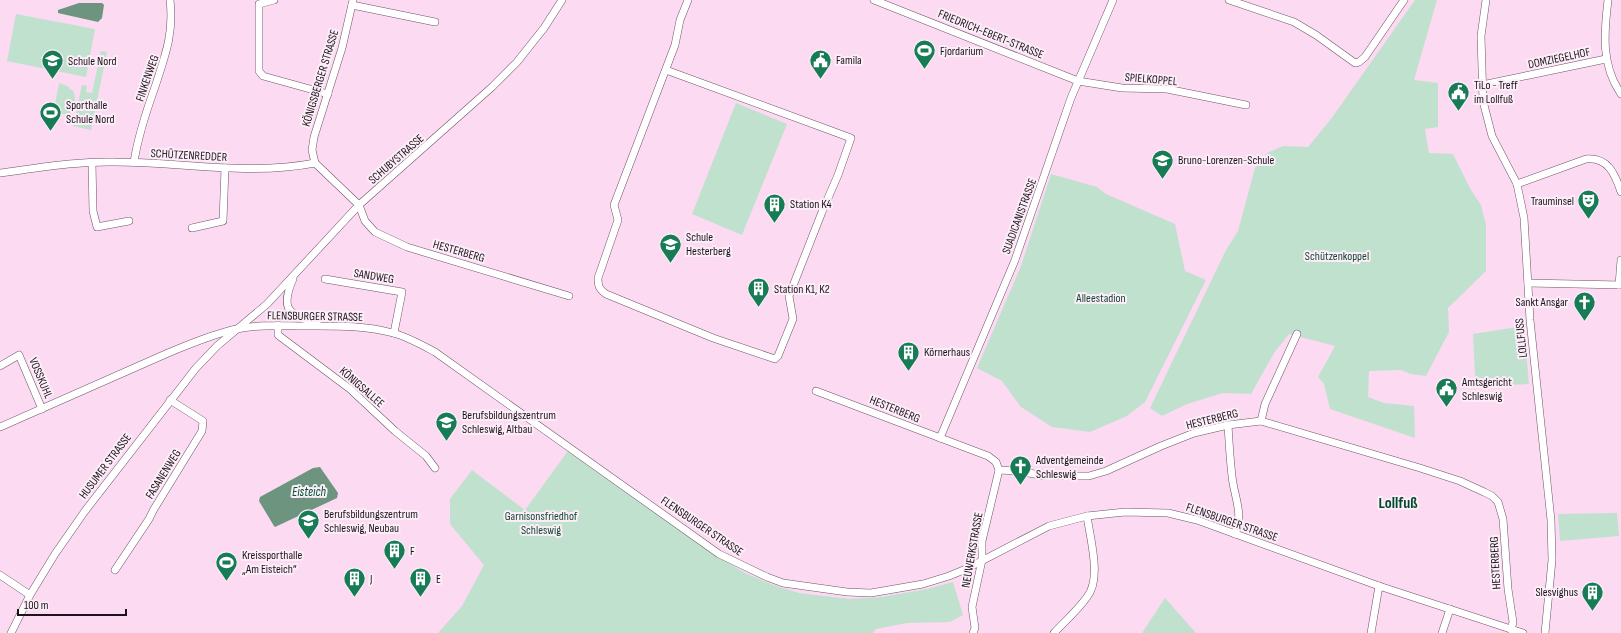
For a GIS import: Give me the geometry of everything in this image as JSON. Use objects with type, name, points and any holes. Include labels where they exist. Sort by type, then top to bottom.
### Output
[{"type":"street","name":"FINKENWEG","points":[[134,162],[138,140],[169,44],[172,24],[170,0]]},
{"type":"street","points":[[274,0],[259,4],[260,71],[263,76],[328,94]]},
{"type":"street","name":"SCHUBYSTRASSE","points":[[237,328],[267,304],[359,205],[492,87],[522,56],[544,28],[562,0]]},
{"type":"street","points":[[666,70],[851,138],[838,175],[789,296],[793,319],[778,356],[775,359],[713,338],[606,294],[600,290],[598,285],[598,278],[618,220],[614,205],[666,70],[675,45],[680,20],[688,0]]},
{"type":"street","name":"FRIEDRICH-EBERT-STRASSE","points":[[874,0],[1078,80]]},
{"type":"street","name":"SUADICANISTRASSE","points":[[940,438],[1015,260],[1078,80],[1113,0]]},
{"type":"street","points":[[1229,0],[1275,14],[1294,22],[1355,63],[1359,62],[1365,57],[1404,0]]},
{"type":"street","name":"LOLLFUSS","points":[[1486,0],[1482,36],[1483,101],[1492,136],[1517,184],[1524,218],[1530,320],[1552,520],[1552,560],[1545,633]]},
{"type":"street","name":"DOMZIEGELHOF","points":[[1482,85],[1606,59],[1604,35],[1608,0]]},
{"type":"street","points":[[352,2],[435,22]]},
{"type":"street","name":"KÖNIGSBERGER STRASSE","points":[[315,163],[312,150],[314,137],[342,48],[352,2]]},
{"type":"street","points":[[1606,59],[1612,77],[1621,94]]},
{"type":"street","name":"SPIELKOPPEL","points":[[1078,80],[1122,88],[1167,89],[1246,105]]},
{"type":"street","points":[[1517,184],[1586,159],[1594,158],[1600,160],[1609,167],[1617,180],[1621,192]]},
{"type":"street","name":"SCHÜTZENREDDER","points":[[0,173],[92,163],[134,162],[225,168],[296,167],[315,163]]},
{"type":"street","points":[[92,163],[93,212],[97,227],[129,221]]},
{"type":"street","points":[[315,163],[359,205]]},
{"type":"street","points":[[192,228],[223,221],[225,168]]},
{"type":"street","name":"HESTERBERG","points":[[359,205],[365,222],[385,238],[407,247],[569,296]]},
{"type":"street","points":[[1528,283],[1620,285],[1621,260]]},
{"type":"street","points":[[296,274],[287,297],[288,308],[299,318],[325,326]]},
{"type":"street","name":"SANDWEG","points":[[325,279],[402,292],[394,333]]},
{"type":"street","name":"FLENSBURGER STRASSE","points":[[0,427],[194,342],[237,328],[278,326],[371,328],[394,333],[420,344],[449,361],[719,554],[766,577],[792,585],[848,592],[871,593],[923,584],[966,569],[1048,526],[1087,516],[1125,512],[1168,513],[1197,520],[1379,586],[1523,633]]},
{"type":"street","name":"KÖNIGSALLEE","points":[[278,326],[278,335],[350,389],[395,431],[426,456],[435,468]]},
{"type":"street","name":"HUSUMER STRASSE","points":[[10,633],[30,595],[84,511],[201,362],[216,346],[237,328]]},
{"type":"street","points":[[1261,420],[1265,404],[1297,334]]},
{"type":"street","name":"VOSSKUHL","points":[[0,366],[19,355],[42,409]]},
{"type":"street","name":"HESTERBERG","points":[[816,391],[988,456],[996,462],[999,470],[1018,471],[1045,476],[1089,476],[1106,471],[1194,433],[1261,420],[1460,481],[1492,496],[1498,502],[1503,519],[1508,589],[1513,622],[1511,630]]},
{"type":"street","name":"FASANENWEG","points":[[115,570],[149,519],[202,431],[203,421],[170,400]]},
{"type":"street","points":[[1228,426],[1232,476],[1240,514],[1240,521],[1235,534]]},
{"type":"street","name":"NEUWERKSTRASSE","points":[[973,633],[975,628],[972,608],[982,560],[982,541],[999,470]]},
{"type":"street","points":[[1054,633],[1088,596],[1093,586],[1095,576],[1087,516]]},
{"type":"street","points":[[0,575],[30,595]]},
{"type":"street","points":[[1371,633],[1379,586]]},
{"type":"street","points":[[1442,633],[1450,609]]},
{"type":"green space","name":"Schützenkoppel","points":[[1415,0],[1437,0],[1414,80],[1438,83],[1438,127],[1425,129],[1429,153],[1453,154],[1471,190],[1481,205],[1486,225],[1486,271],[1448,308],[1449,332],[1426,376],[1411,374],[1401,370],[1369,371],[1368,397],[1384,403],[1414,406],[1415,438],[1330,409],[1324,384],[1318,377],[1335,346],[1289,334],[1274,353],[1251,394],[1223,393],[1187,404],[1162,416],[1150,408],[1226,250],[1238,231],[1255,168],[1267,153],[1283,146],[1308,147],[1331,119]]},
{"type":"green space","points":[[16,14],[95,29],[86,77],[7,61]]},
{"type":"green space","points":[[101,51],[107,52],[91,130],[73,126],[82,85],[87,86],[86,92],[92,93]]},
{"type":"green space","points":[[59,83],[67,86],[74,92],[75,101],[70,114],[61,114],[54,109]]},
{"type":"green space","points":[[736,103],[787,124],[742,235],[692,214]]},
{"type":"green space","name":"Alleestadion","points":[[1051,174],[1097,187],[1106,194],[1175,224],[1185,271],[1206,280],[1145,402],[1127,416],[1090,432],[1052,427],[1021,407],[1002,381],[977,368],[1021,266]]},
{"type":"green space","points":[[1524,326],[1529,384],[1483,386],[1475,375],[1473,334]]},
{"type":"green space","name":"Garnisonsfriedhof Schleswig","points":[[568,451],[707,550],[745,573],[776,586],[799,593],[850,599],[881,597],[927,589],[953,582],[963,615],[950,622],[907,623],[876,629],[873,633],[438,633],[462,606],[484,565],[450,524],[450,499],[472,470],[525,510]]},
{"type":"green space","points":[[1617,513],[1619,536],[1560,541],[1558,514]]},
{"type":"green space","points":[[1165,598],[1196,633],[1142,633]]},
{"type":"water","points":[[79,3],[102,3],[104,5],[102,18],[98,22],[58,13],[58,10]]},
{"type":"water","name":"Eisteich","points":[[320,467],[338,493],[337,498],[275,527],[259,501],[260,497],[313,468]]},
{"type":"place","name":"Fjordarium","points":[[925,70]]},
{"type":"place","name":"Schule Nord","points":[[52,80]]},
{"type":"place","name":"Famila","points":[[821,80]]},
{"type":"place","name":"TiLo - Treff im Lollfuß","points":[[1459,112]]},
{"type":"place","name":"Sporthalle Schule Nord","points":[[50,132]]},
{"type":"place","name":"Bruno-Lorenzen-Schule","points":[[1163,180]]},
{"type":"place","name":"Trauminsel","points":[[1589,220]]},
{"type":"place","name":"Station K4","points":[[775,224]]},
{"type":"place","name":"Schule Hesterberg","points":[[671,264]]},
{"type":"place","name":"Station K1, K2","points":[[758,308]]},
{"type":"place","name":"Sankt Ansgar","points":[[1584,322]]},
{"type":"place","name":"Körnerhaus","points":[[908,372]]},
{"type":"place","name":"Amtsgericht Schleswig","points":[[1447,408]]},
{"type":"place","name":"Berufsbildungszentrum Schleswig, Altbau","points":[[447,442]]},
{"type":"place","name":"Adventgemeinde Schleswig","points":[[1020,486]]},
{"type":"place","name":"Berufsbildungszentrum Schleswig, Neubau","points":[[308,540]]},
{"type":"place","name":"F","points":[[395,570]]},
{"type":"place","name":"Kreissporthalle „Am Eisteich“","points":[[226,582]]},
{"type":"place","name":"J","points":[[354,598]]},
{"type":"place","name":"E","points":[[421,598]]},
{"type":"place","name":"Slesvighus","points":[[1593,612]]},
{"type":"district","name":"Lollfuß","points":[[1398,502]]}]
